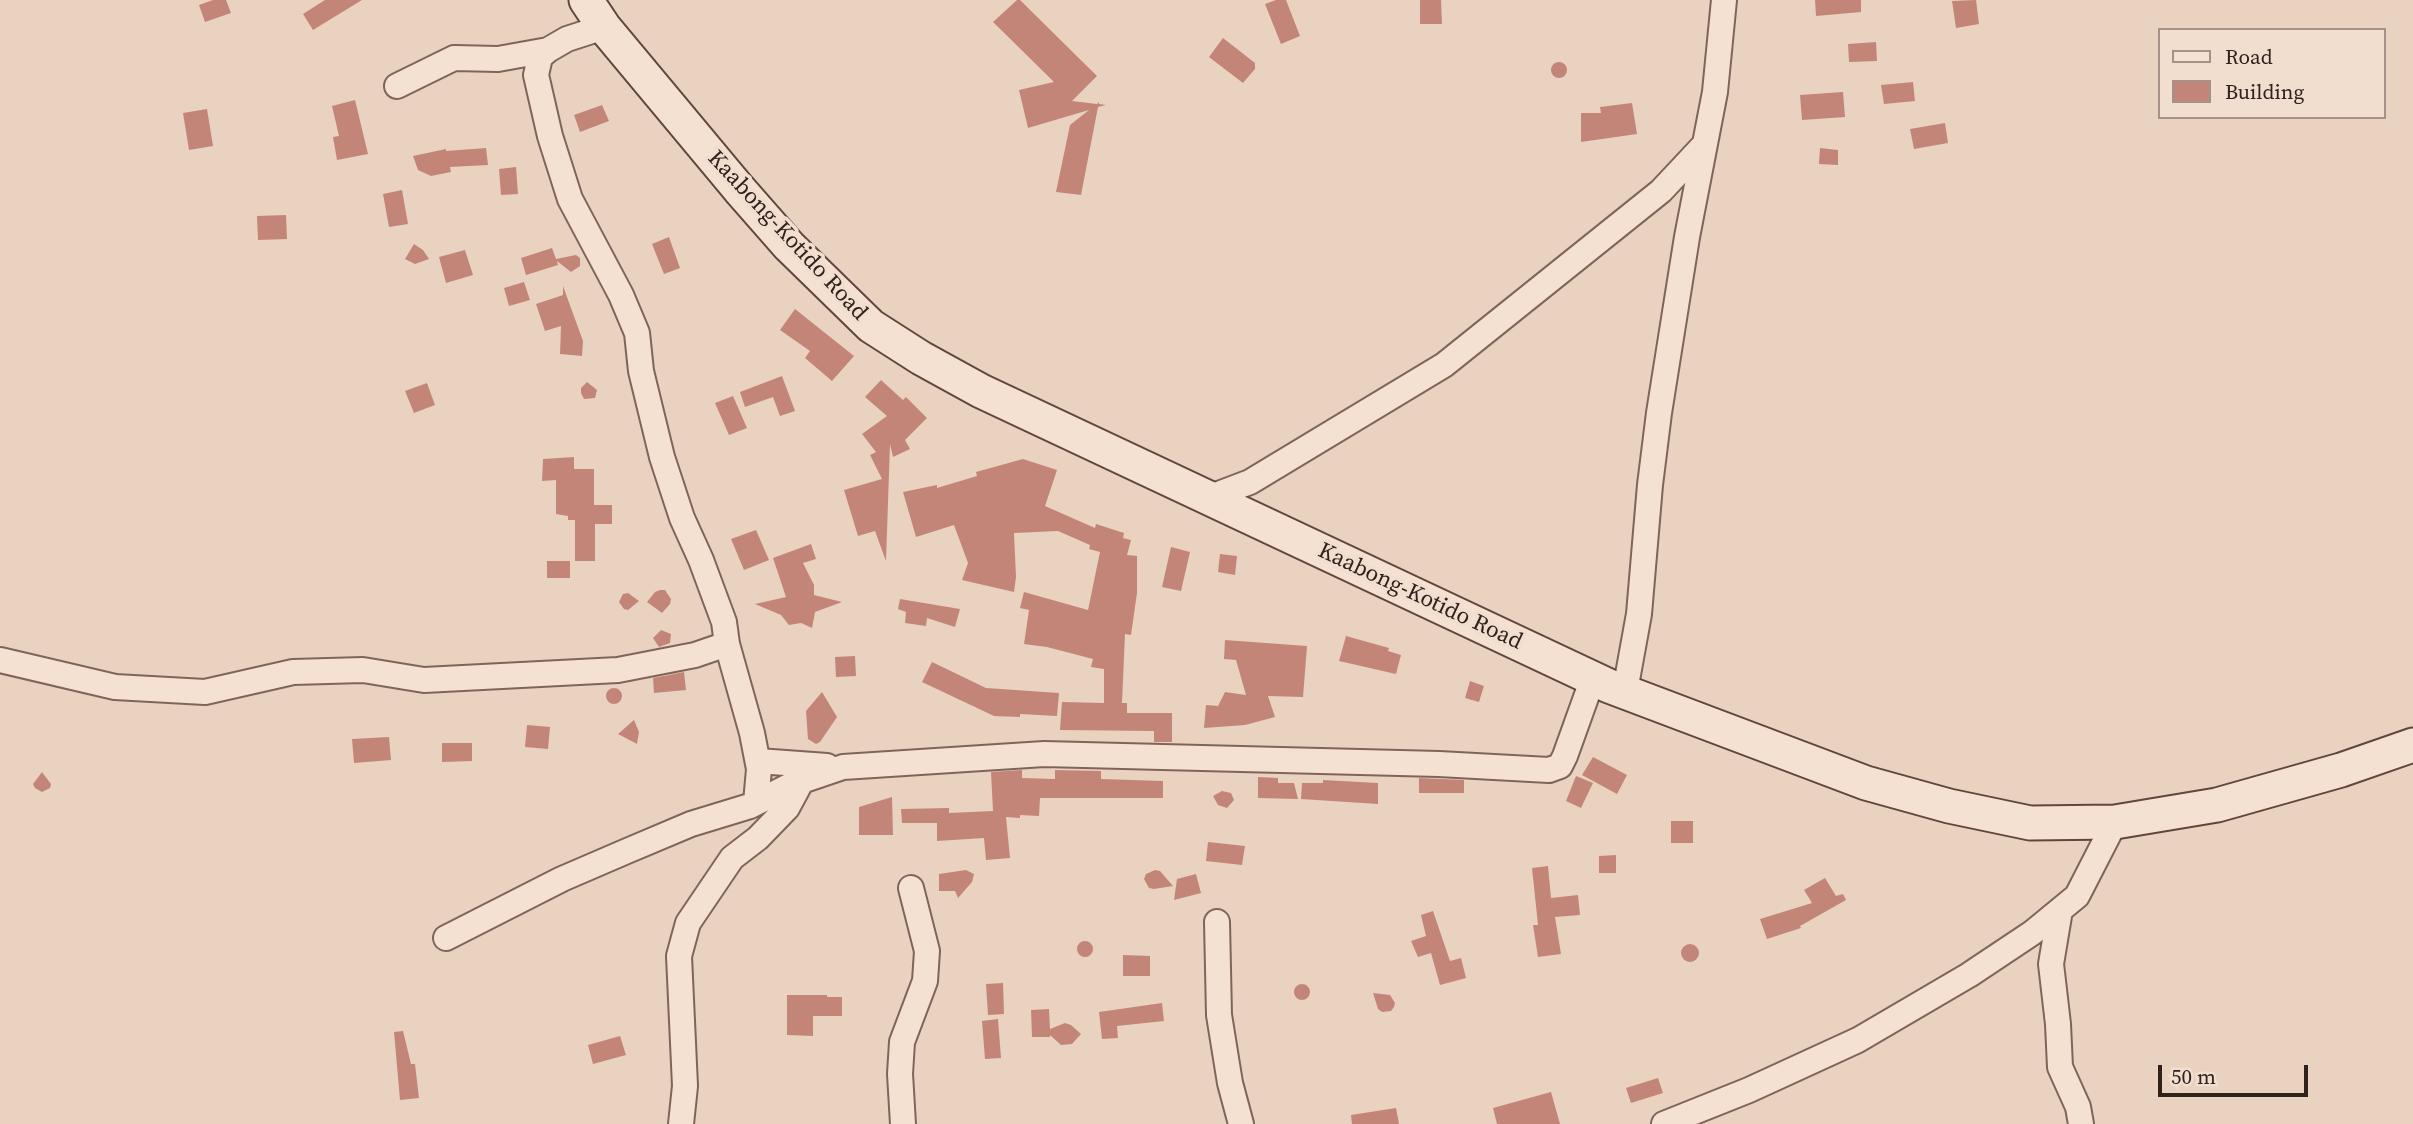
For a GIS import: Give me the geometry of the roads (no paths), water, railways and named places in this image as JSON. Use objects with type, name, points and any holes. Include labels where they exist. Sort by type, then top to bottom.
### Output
[{"type":"main road","name":"Kaabong-Kotido Road","points":[[586,0],[604,27],[747,199],[789,246],[871,326],[920,358],[981,391],[1592,678],[1866,783],[1949,806],[2030,823],[2115,822],[2217,805],[2341,770],[2413,745]]},
{"type":"street","points":[[1625,691],[1639,614],[1659,413],[1687,237],[1715,92],[1724,0]]},
{"type":"street","points":[[604,27],[566,39],[548,50],[540,57],[537,75],[551,136],[570,199],[621,295],[637,333],[641,371],[662,457],[682,518],[701,559],[724,622],[727,644],[758,761],[759,787],[756,803]]},
{"type":"street","points":[[397,86],[454,58],[498,59],[548,50]]},
{"type":"street","points":[[1208,498],[1250,482],[1444,366],[1661,191],[1705,144]]},
{"type":"street","points":[[0,660],[115,687],[205,692],[293,673],[363,670],[424,680],[618,670],[674,660],[727,644]]},
{"type":"street","points":[[758,761],[843,767],[1044,754],[1439,764],[1549,770],[1560,766],[1565,756],[1592,678]]},
{"type":"street","points":[[446,937],[627,850],[691,824],[756,803],[801,782],[843,767]]},
{"type":"street","points":[[681,1124],[685,1086],[679,956],[688,923],[732,859],[758,838],[787,808],[801,782]]},
{"type":"street","points":[[1664,1124],[1749,1090],[1858,1040],[1969,975],[2032,933],[2077,896],[2115,822]]},
{"type":"street","points":[[903,1124],[901,1042],[925,981],[927,951],[911,888]]},
{"type":"street","points":[[2060,910],[2051,964],[2060,1068],[2078,1107],[2081,1124]]},
{"type":"street","points":[[1217,922],[1219,1015],[1230,1083],[1241,1124]]}]
